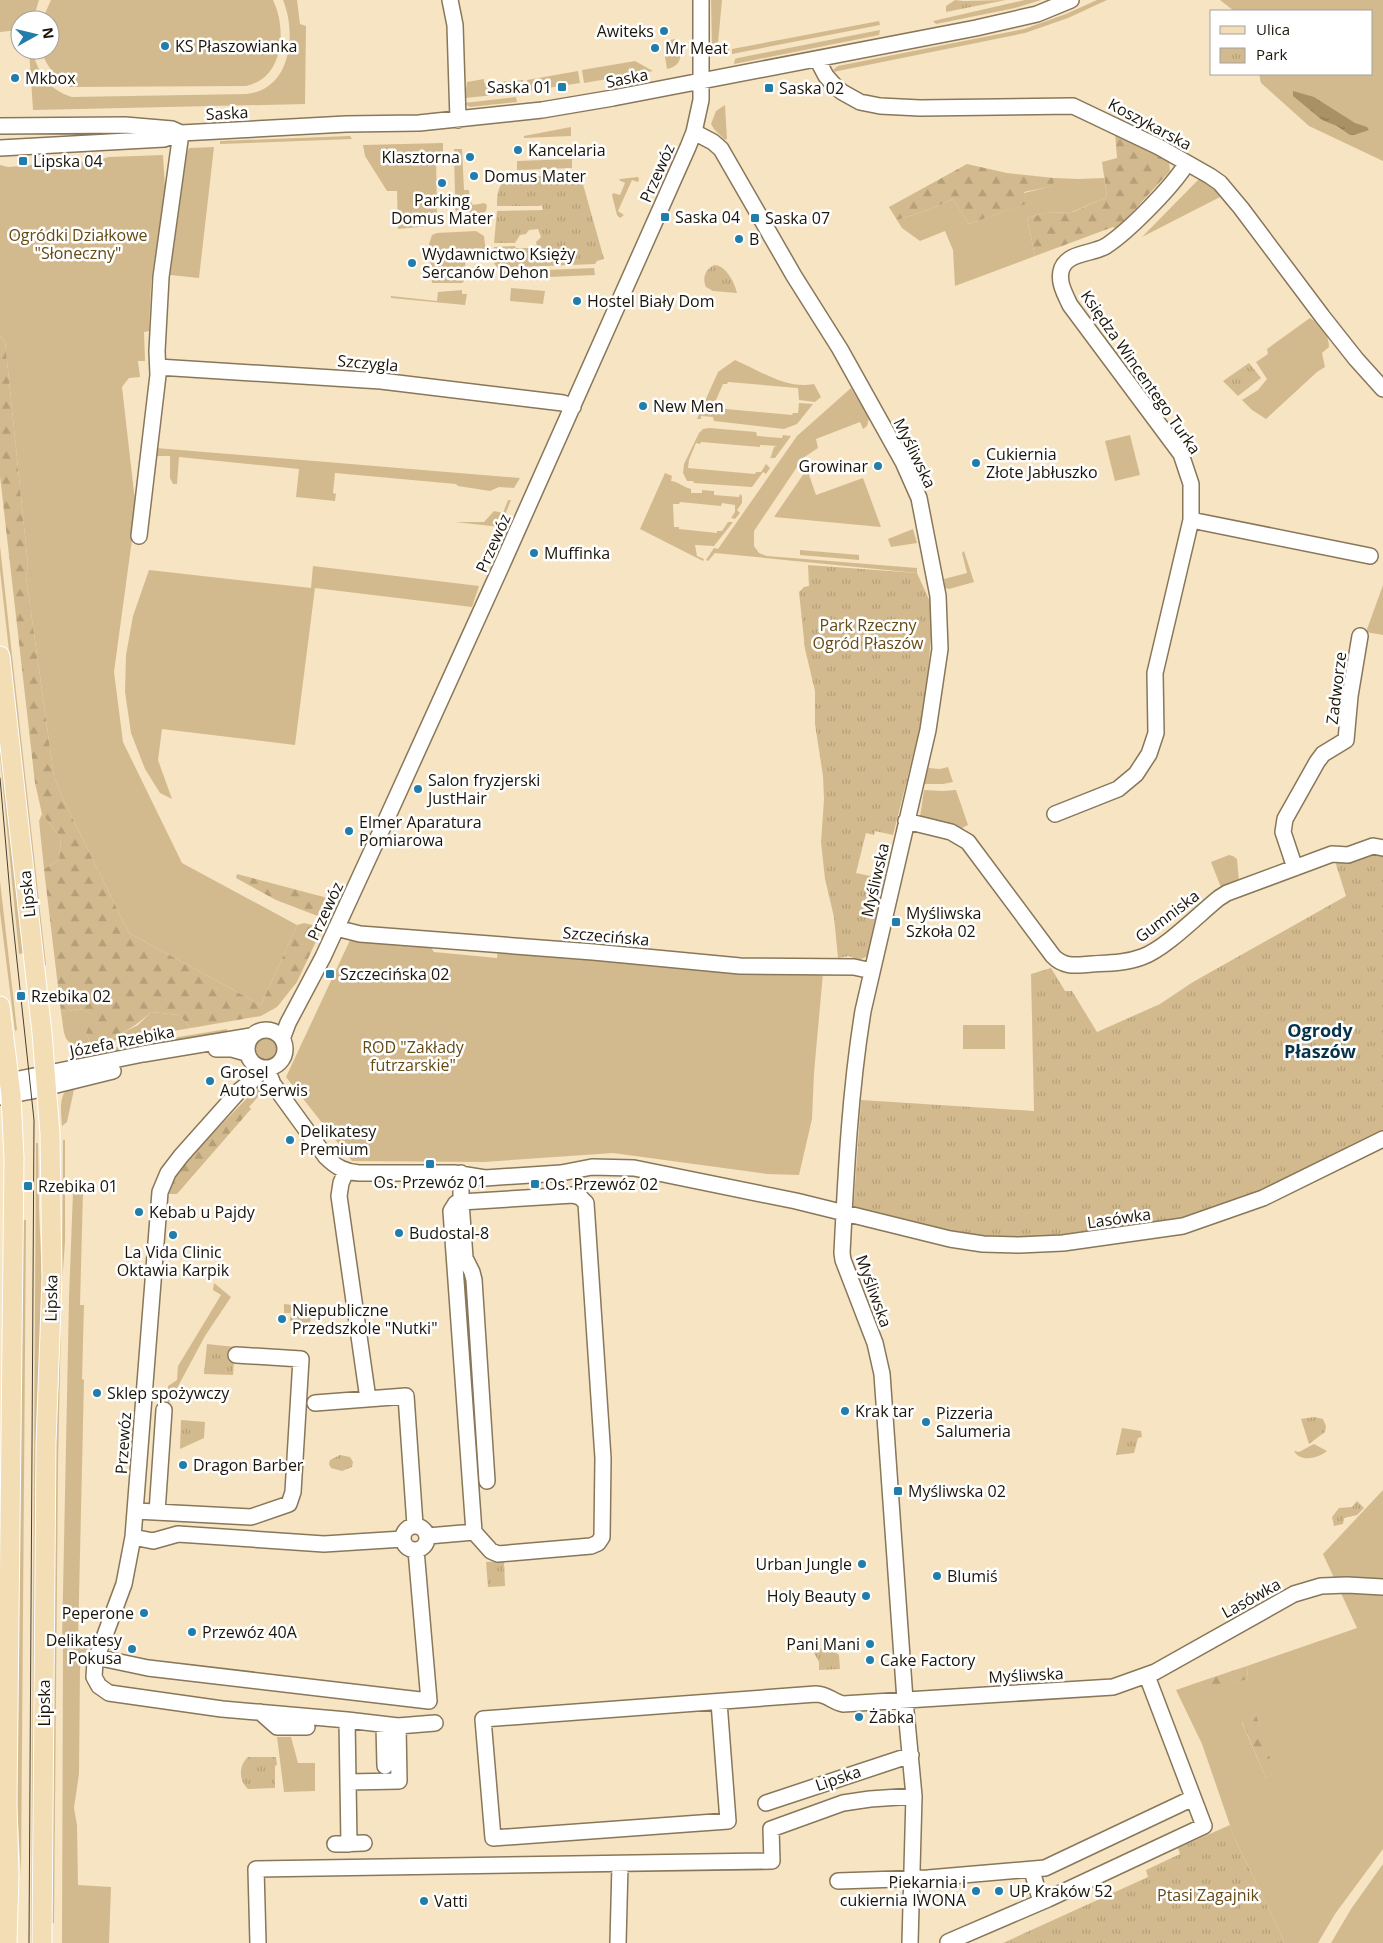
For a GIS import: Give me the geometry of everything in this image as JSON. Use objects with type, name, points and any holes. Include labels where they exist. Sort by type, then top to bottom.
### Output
[{"type":"main road","name":"Lipska","points":[[0,656],[47,1081],[50,1134],[52,1278],[46,1443],[42,1943]]},
{"type":"main road","points":[[0,1006],[5,1089],[14,1168],[4,1652],[7,1943]]},
{"type":"street","points":[[450,0],[455,25],[458,120]]},
{"type":"street","name":"Przewóz","points":[[277,1035],[295,1011],[310,985],[573,407],[694,132],[699,109],[701,0]]},
{"type":"street","name":"Saska","points":[[5,150],[164,139],[181,133],[458,120],[564,107],[1004,22],[1037,14],[1071,0]]},
{"type":"street","name":"Koszykarska","points":[[817,59],[826,76],[835,86],[860,102],[880,106],[920,108],[1073,106],[1088,111],[1159,147],[1220,183],[1327,323],[1383,389]]},
{"type":"street","name":"Saska","points":[[0,126],[125,126],[172,129],[181,133]]},
{"type":"street","name":"Myśliwska","points":[[694,132],[713,142],[726,158],[794,276],[847,362],[903,462],[918,498],[938,596],[940,648],[928,730],[859,1035],[844,1212],[843,1260],[875,1343],[882,1374],[905,1700],[914,1796],[910,1943]]},
{"type":"street","points":[[139,536],[155,412],[161,277],[181,133]]},
{"type":"street","name":"Księdza Wincentego Turka","points":[[1055,814],[1118,789],[1136,774],[1149,754],[1156,733],[1155,673],[1191,520],[1192,484],[1181,454],[1070,305],[1060,278],[1063,267],[1071,258],[1101,249],[1118,238],[1179,176],[1186,163]]},
{"type":"street","name":"Szczygla","points":[[158,367],[381,381],[563,403],[573,407]]},
{"type":"street","points":[[1191,520],[1370,556]]},
{"type":"street","name":"Zadworze","points":[[1295,868],[1283,832],[1285,819],[1317,762],[1324,754],[1346,740],[1350,696],[1360,636]]},
{"type":"street","name":"Gumniska","points":[[906,821],[951,832],[968,842],[1053,956],[1059,963],[1070,966],[1125,961],[1148,954],[1219,898],[1237,889],[1332,854],[1348,855],[1373,846],[1383,848]]},
{"type":"street","name":"Szczecińska","points":[[336,928],[360,934],[600,952],[740,966],[854,967],[872,971]]},
{"type":"street","points":[[261,1064],[284,1056],[285,1050],[277,1035],[261,1030],[248,1041],[261,1064],[283,1099],[326,1157],[334,1166],[346,1171],[339,1196],[348,1232],[368,1399]]},
{"type":"street","name":"Józefa Rzebika","points":[[47,1081],[143,1054],[252,1036]]},
{"type":"street","name":"Józefa Rzebika","points":[[5,1089],[205,1051],[232,1049],[261,1064]]},
{"type":"street","name":"Przewóz","points":[[261,1064],[174,1165],[168,1173],[160,1192],[133,1537],[124,1584],[96,1656],[94,1677],[106,1693],[228,1709],[391,1726],[435,1724]]},
{"type":"street","name":"Lasówka","points":[[346,1171],[359,1173],[461,1173],[485,1178],[561,1172],[592,1167],[634,1168],[844,1212],[950,1239],[984,1244],[1063,1243],[1183,1226],[1228,1212],[1263,1198],[1383,1139]]},
{"type":"street","points":[[461,1173],[465,1258],[474,1280],[487,1481]]},
{"type":"street","points":[[573,1194],[580,1197],[586,1203],[603,1458],[602,1537],[598,1543],[591,1546],[498,1554],[491,1551],[474,1532],[466,1425],[450,1294],[451,1212],[456,1203],[461,1202],[573,1194]]},
{"type":"street","points":[[136,1511],[251,1517],[289,1504],[293,1492],[301,1359],[236,1355]]},
{"type":"street","points":[[315,1403],[406,1396],[416,1525]]},
{"type":"street","points":[[157,1512],[164,1410]]},
{"type":"street","points":[[466,1425],[483,1424]]},
{"type":"street","points":[[416,1525],[423,1528],[428,1536],[425,1546],[416,1550],[406,1546],[403,1539],[406,1529],[416,1525]]},
{"type":"street","points":[[428,1536],[474,1532]]},
{"type":"street","points":[[133,1537],[157,1541],[168,1535],[178,1534],[324,1544],[403,1539]]},
{"type":"street","points":[[96,1656],[164,1670],[428,1701],[416,1550]]},
{"type":"street","name":"Lasówka","points":[[1146,1676],[1294,1594],[1321,1586],[1383,1587]]},
{"type":"street","points":[[948,1942],[1041,1902],[1204,1826],[1146,1676]]},
{"type":"street","name":"Myśliwska","points":[[719,1702],[816,1694],[826,1696],[837,1703],[843,1704],[1095,1689],[1123,1685],[1146,1676]]},
{"type":"street","points":[[719,1702],[728,1821],[492,1838],[483,1719],[719,1702]]},
{"type":"street","points":[[260,1712],[277,1727],[307,1727]]},
{"type":"street","points":[[347,1720],[349,1844]]},
{"type":"street","points":[[348,1782],[399,1781],[391,1726]]},
{"type":"street","points":[[385,1766],[391,1726]]},
{"type":"street","name":"Lipska","points":[[766,1803],[910,1755]]},
{"type":"street","points":[[258,1943],[256,1869],[772,1862],[771,1829],[843,1803],[914,1796]]},
{"type":"street","points":[[838,1881],[912,1879],[1032,1871],[1045,1868],[1193,1798]]},
{"type":"street","points":[[618,1943],[620,1864]]},
{"type":"street","points":[[1032,1871],[1041,1902]]},
{"type":"street","points":[[8,1906],[12,1943]]},
{"type":"green space","points":[[0,0],[39,0],[36,10],[10,10],[10,31],[0,32]]},
{"type":"green space","name":"KS Płaszowianka","points":[[51,0],[273,0],[280,25],[281,38],[275,63],[268,73],[259,81],[246,86],[69,87],[52,71],[45,60],[60,60],[60,10],[46,10]]},
{"type":"green space","points":[[283,0],[297,0],[300,24],[306,26],[305,104],[33,110],[30,60],[36,60],[41,73],[51,85],[72,97],[246,94],[261,90],[273,82],[287,58],[289,28]]},
{"type":"green space","points":[[711,0],[722,0],[718,43],[725,43],[726,49],[729,49],[729,55],[723,55],[716,48],[712,48]]},
{"type":"green space","points":[[955,0],[1006,0],[946,12],[946,6]]},
{"type":"green space","points":[[1025,0],[1041,0],[1015,8],[936,24],[933,21]]},
{"type":"green space","points":[[1097,0],[1107,0],[1068,18],[1025,33],[833,72],[838,66],[1024,29],[1066,14]]},
{"type":"green space","points":[[1220,0],[1383,0],[1383,161],[1309,126],[1261,83],[1259,75],[1373,75],[1373,10],[1233,10]]},
{"type":"green space","points":[[879,21],[880,25],[732,54],[732,49]]},
{"type":"green space","points":[[880,30],[879,35],[734,64],[735,59],[738,58]]},
{"type":"green space","points":[[675,39],[681,47],[680,58],[675,66],[667,69],[664,50],[666,41]]},
{"type":"green space","points":[[635,61],[653,71],[584,83],[582,70]]},
{"type":"green space","points":[[578,71],[580,83],[528,91],[527,80]]},
{"type":"green space","points":[[484,79],[484,83],[523,80],[524,92],[465,98],[467,82]]},
{"type":"green space","points":[[516,97],[517,102],[470,107],[464,103]]},
{"type":"green space","points":[[725,105],[727,139],[725,140],[711,124],[716,111]]},
{"type":"green space","points":[[571,127],[571,136],[524,138],[524,136]]},
{"type":"green space","points":[[1115,132],[1169,162],[1170,171],[1117,229],[1113,227],[1035,256],[1027,218],[1045,213],[1073,212],[1107,197],[1102,162],[1117,158]]},
{"type":"green space","points":[[350,136],[352,139],[220,144],[220,141]]},
{"type":"green space","points":[[443,143],[443,152],[436,155],[437,215],[444,217],[445,221],[441,225],[398,229],[397,191],[387,191],[365,156],[363,145]]},
{"type":"green space","points":[[214,147],[199,278],[170,275],[187,152],[189,148]]},
{"type":"green space","points":[[454,149],[462,149],[464,190],[469,190],[470,200],[459,200],[455,196]]},
{"type":"green space","name":"Ogródki Działkowe \"Słoneczny\"","points":[[163,155],[165,187],[151,284],[149,331],[144,332],[145,361],[138,361],[140,377],[129,378],[122,387],[136,510],[114,672],[123,742],[182,863],[297,925],[261,1005],[129,933],[54,777],[26,576],[28,565],[5,341],[0,336],[0,165],[8,167],[97,160],[109,157]]},
{"type":"green space","points":[[572,159],[572,168],[517,170],[517,161]]},
{"type":"green space","points":[[967,164],[1007,173],[1054,178],[1053,186],[1024,192],[1026,204],[969,224],[953,199],[931,209],[897,220],[889,207]]},
{"type":"green space","points":[[578,175],[581,177],[604,259],[597,261],[595,264],[498,268],[493,261],[494,247],[515,246],[516,248],[533,248],[537,246],[536,242],[541,237],[538,229],[529,230],[526,234],[520,235],[515,243],[494,243],[497,211],[543,210],[542,205],[497,206],[497,197],[502,183],[508,177]]},
{"type":"green space","points":[[638,177],[638,182],[632,180],[618,211],[624,215],[620,218],[617,215],[612,195],[613,193],[620,195],[625,183],[620,179]]},
{"type":"green space","points":[[1201,177],[1212,184],[1233,209],[1231,210],[1220,197],[1142,237]]},
{"type":"green space","points":[[1054,178],[1104,178],[1107,197],[1072,212],[1045,213],[1027,218],[1035,256],[955,286],[953,250],[945,231],[920,241],[902,228],[897,220],[931,209],[953,199],[969,224],[1025,204],[1024,193],[1052,186]]},
{"type":"green space","points":[[471,202],[473,205],[484,203],[487,205],[486,211],[483,213],[457,212],[455,209],[457,204]]},
{"type":"green space","points":[[476,231],[484,236],[486,253],[466,255],[464,281],[462,283],[432,283],[429,244],[432,235],[437,233]]},
{"type":"green space","points":[[714,265],[726,271],[737,293],[713,291],[706,287],[705,274]]},
{"type":"green space","points":[[594,268],[595,275],[500,279],[499,272]]},
{"type":"green space","points":[[511,288],[545,291],[543,304],[510,301]]},
{"type":"green space","points":[[462,290],[462,294],[467,294],[465,305],[391,298],[391,296],[437,301],[438,292]]},
{"type":"green space","points":[[1310,318],[1321,327],[1328,338],[1329,347],[1322,353],[1325,367],[1317,372],[1266,419],[1252,410],[1242,400],[1258,390],[1267,379],[1256,362],[1268,354],[1267,349]]},
{"type":"green space","points":[[0,336],[5,341],[28,565],[26,576],[54,777],[129,933],[261,1005],[297,925],[304,923],[317,926],[320,933],[297,982],[277,1007],[261,1016],[191,1028],[179,1015],[151,1012],[138,1023],[108,1040],[91,1044],[86,1033],[93,1014],[80,1009],[61,1012],[44,869],[59,860],[61,838],[42,814],[35,783],[0,476]]},
{"type":"green space","points":[[735,360],[784,382],[804,385],[814,384],[821,397],[815,402],[799,400],[798,388],[728,382],[723,384],[716,400],[715,408],[792,415],[793,413],[798,413],[799,403],[813,404],[797,424],[784,429],[714,421],[713,417],[701,416],[701,419],[697,419],[718,372]]},
{"type":"green space","points":[[1249,363],[1261,378],[1238,396],[1223,381]]},
{"type":"green space","points":[[851,388],[869,418],[867,426],[863,429],[860,422],[816,439],[818,448],[803,458],[754,531],[754,546],[759,553],[767,556],[917,568],[917,573],[715,553],[708,561],[706,560],[714,548],[718,549],[797,436]]},
{"type":"green space","points":[[703,429],[756,432],[757,436],[782,438],[783,435],[791,436],[775,458],[770,459],[774,447],[777,446],[760,445],[760,447],[696,443],[688,468],[755,474],[756,472],[761,472],[766,464],[770,468],[766,474],[763,472],[752,487],[687,481],[683,473],[684,464],[699,433]]},
{"type":"green space","points":[[1130,435],[1140,475],[1115,481],[1105,441]]},
{"type":"green space","points":[[156,448],[520,478],[514,488],[499,487],[490,491],[458,486],[456,484],[335,473],[333,493],[336,494],[335,501],[296,497],[299,469],[179,457],[177,484],[173,484],[170,478],[170,456],[155,456]]},
{"type":"green space","points":[[807,469],[816,495],[863,478],[881,527],[774,517]]},
{"type":"green space","points":[[665,473],[672,476],[671,481],[691,489],[691,493],[702,493],[702,490],[714,491],[714,495],[739,497],[740,494],[742,496],[742,503],[737,510],[740,513],[735,519],[731,518],[735,512],[735,505],[722,503],[721,506],[680,502],[679,504],[673,504],[674,527],[679,527],[679,529],[717,533],[717,531],[722,531],[728,522],[733,522],[714,546],[695,545],[697,556],[704,559],[703,561],[640,529]]},
{"type":"green space","points":[[508,500],[511,500],[500,527],[455,522],[484,522],[494,511],[503,513]]},
{"type":"green space","points":[[913,529],[917,543],[891,547],[888,539]]},
{"type":"green space","points":[[0,546],[46,965],[44,966],[0,570]]},
{"type":"green space","points":[[800,550],[859,555],[859,560],[800,555]]},
{"type":"green space","points":[[964,551],[974,582],[949,589],[945,588],[944,579],[967,573],[962,553]]},
{"type":"green space","name":"Park Rzeczny Ogród Płaszów","points":[[808,565],[917,573],[931,604],[931,636],[926,696],[922,720],[893,835],[875,831],[874,835],[866,833],[856,873],[884,879],[867,956],[860,959],[849,956],[838,958],[834,917],[825,879],[821,842],[824,799],[823,776],[815,724],[815,691],[805,649],[799,592],[804,587],[809,586]]},
{"type":"green space","points":[[313,566],[479,586],[472,607],[315,588],[295,745],[162,729],[158,760],[172,799],[160,793],[145,769],[131,733],[125,692],[126,655],[133,616],[149,570],[311,588]]},
{"type":"green space","points":[[1383,585],[1383,635],[1366,632]]},
{"type":"green space","points":[[0,739],[24,953],[19,954],[0,756]]},
{"type":"green space","points":[[948,767],[953,782],[924,784],[928,768],[940,769]]},
{"type":"green space","points":[[924,790],[956,790],[968,825],[960,829],[920,817]]},
{"type":"green space","points":[[42,814],[61,838],[59,860],[44,869],[39,821]]},
{"type":"green space","points":[[1370,853],[1383,856],[1383,1135],[1263,1198],[1183,1225],[1019,1244],[853,1214],[861,1100],[1034,1111],[1031,974],[1051,968],[1065,991],[1072,991],[1097,1032],[1160,1004],[1193,982],[1346,896],[1334,858]]},
{"type":"green space","points":[[1229,855],[1237,859],[1239,881],[1222,890],[1211,862]]},
{"type":"green space","points":[[237,874],[335,900],[330,914],[323,918],[276,900],[236,878]]},
{"type":"green space","points":[[0,881],[17,1030],[15,1031],[0,912]]},
{"type":"green space","name":"ROD \"Zakłady futrzarskie\"","points":[[351,938],[429,945],[434,952],[497,958],[498,950],[823,973],[812,1119],[799,1175],[767,1174],[613,1153],[484,1162],[352,1161],[286,1077]]},
{"type":"green space","points":[[80,1009],[94,1014],[86,1033],[91,1044],[74,1044],[69,1042],[64,1034],[61,1012]]},
{"type":"green space","points":[[151,1012],[179,1015],[191,1028],[105,1042],[138,1025]]},
{"type":"green space","points":[[963,1025],[1005,1025],[1005,1049],[963,1049]]},
{"type":"green space","points":[[227,1029],[228,1036],[114,1052],[84,1059],[82,1057],[82,1053]]},
{"type":"green space","points":[[267,1038],[275,1041],[278,1049],[275,1057],[267,1060],[259,1057],[256,1049],[259,1041]]},
{"type":"green space","points":[[75,1085],[67,1122],[62,1126],[61,1102],[65,1091]]},
{"type":"green space","points":[[257,1088],[264,1090],[249,1107],[251,1109],[177,1194],[168,1194],[176,1175],[206,1140]]},
{"type":"green space","points":[[63,1140],[65,1140],[65,1241],[62,1286]]},
{"type":"green space","points":[[36,1143],[38,1143],[43,1303],[37,1426],[33,1943],[31,1943]]},
{"type":"green space","points":[[83,1191],[80,1305],[84,1305],[82,1379],[84,1380],[78,1641],[62,1641],[73,1192]]},
{"type":"green space","points":[[20,1220],[26,1220],[21,1876],[16,1788]]},
{"type":"green space","points":[[214,1283],[231,1297],[205,1336],[168,1405],[168,1386],[177,1380],[178,1366],[221,1295],[213,1290]]},
{"type":"green space","points":[[284,1304],[311,1307],[310,1326],[290,1321],[291,1313],[284,1313]]},
{"type":"green space","points":[[61,1320],[54,1923],[51,1924],[55,1464]]},
{"type":"green space","points":[[207,1344],[235,1347],[233,1375],[204,1374]]},
{"type":"green space","points":[[1314,1417],[1323,1419],[1326,1426],[1325,1432],[1309,1444],[1301,1419]]},
{"type":"green space","points":[[181,1420],[205,1422],[204,1438],[180,1449]]},
{"type":"green space","points":[[1122,1428],[1141,1431],[1142,1437],[1138,1438],[1134,1453],[1116,1455]]},
{"type":"green space","points":[[1314,1444],[1327,1451],[1319,1456],[1305,1458],[1297,1455],[1294,1451],[1299,1452]]},
{"type":"green space","points":[[340,1455],[350,1457],[353,1462],[352,1467],[342,1471],[331,1468],[330,1460]]},
{"type":"green space","points":[[1383,1490],[1383,1849],[1335,1914],[1318,1943],[1285,1943],[1234,1837],[1202,1744],[1176,1690],[1199,1682],[1207,1690],[1248,1679],[1247,1666],[1357,1628],[1323,1554]],"holes":[[[1256,1714],[1274,1774],[1266,1778],[1242,1723]]]},
{"type":"green space","points":[[1357,1501],[1364,1508],[1357,1515],[1344,1518],[1343,1524],[1334,1526],[1332,1517],[1339,1508],[1352,1507]]},
{"type":"green space","points":[[504,1561],[505,1586],[488,1587],[486,1562]]},
{"type":"green space","points":[[63,1646],[89,1646],[80,1668],[79,1774],[74,1808],[77,1825],[78,1885],[111,1887],[109,1943],[62,1943]]},
{"type":"green space","points":[[828,1646],[839,1655],[840,1669],[819,1670],[819,1662],[814,1653]]},
{"type":"green space","points":[[1247,1666],[1248,1679],[1207,1691],[1199,1682]]},
{"type":"green space","points":[[1256,1714],[1275,1774],[1266,1778],[1242,1722]]},
{"type":"green space","points":[[277,1737],[291,1737],[298,1763],[315,1763],[315,1791],[284,1792]]},
{"type":"green space","points":[[248,1757],[276,1757],[275,1788],[248,1789],[241,1777],[241,1768]]},
{"type":"green space","name":"Ptasi Zagajnik","points":[[1230,1825],[1285,1943],[1003,1943],[1148,1877],[1146,1870],[1180,1854],[1178,1848]]},
{"type":"green space","points":[[1383,1864],[1383,1943],[1331,1943],[1351,1909]]},
{"type":"water","points":[[1293,91],[1314,97],[1355,123],[1367,127],[1369,130],[1350,135],[1337,126],[1322,120],[1293,96]]},
{"type":"tram line","points":[[0,778],[11,905],[34,1120],[29,1943]]},
{"type":"place","name":"Awiteks","points":[[664,31]]},
{"type":"place","name":"KS Płaszowianka","points":[[165,46]]},
{"type":"place","name":"Mr Meat","points":[[655,48]]},
{"type":"place","name":"Mkbox","points":[[15,78]]},
{"type":"place","name":"Saska 01","points":[[562,87]]},
{"type":"place","name":"Saska 02","points":[[769,88]]},
{"type":"place","name":"Kancelaria","points":[[518,150]]},
{"type":"place","name":"Klasztorna","points":[[470,157]]},
{"type":"place","name":"Lipska 04","points":[[23,161]]},
{"type":"place","name":"Domus Mater","points":[[474,176]]},
{"type":"place","name":"Parking Domus Mater","points":[[442,183]]},
{"type":"place","name":"Saska 04","points":[[665,217]]},
{"type":"place","name":"Saska 07","points":[[755,218]]},
{"type":"place","name":"B","points":[[739,239]]},
{"type":"place","name":"Wydawnictwo Księży Sercanów Dehon","points":[[412,263]]},
{"type":"place","name":"Hostel Biały Dom","points":[[577,301]]},
{"type":"place","name":"New Men","points":[[643,406]]},
{"type":"place","name":"Cukiernia Złote Jabłuszko","points":[[976,463]]},
{"type":"place","name":"Growinar","points":[[878,466]]},
{"type":"place","name":"Muffinka","points":[[534,553]]},
{"type":"place","name":"Salon fryzjerski JustHair","points":[[418,789]]},
{"type":"place","name":"Elmer Aparatura Pomiarowa","points":[[349,831]]},
{"type":"place","name":"Myśliwska Szkoła 02","points":[[896,922]]},
{"type":"place","name":"Szczecińska 02","points":[[330,974]]},
{"type":"place","name":"Rzebika 02","points":[[21,996]]},
{"type":"place","name":"Grosel Auto Serwis","points":[[210,1081]]},
{"type":"place","name":"Delikatesy Premium","points":[[290,1140]]},
{"type":"place","name":"Os. Przewóz 01","points":[[430,1164]]},
{"type":"place","name":"Os. Przewóz 02","points":[[535,1184]]},
{"type":"place","name":"Rzebika 01","points":[[28,1186]]},
{"type":"place","name":"Kebab u Pajdy","points":[[139,1212]]},
{"type":"place","name":"Budostal-8","points":[[399,1233]]},
{"type":"place","name":"La Vida Clinic Oktawia Karpik","points":[[173,1235]]},
{"type":"place","name":"Niepubliczne Przedszkole \"Nutki\"","points":[[282,1319]]},
{"type":"place","name":"Sklep spożywczy","points":[[97,1393]]},
{"type":"place","name":"Krak tar","points":[[845,1411]]},
{"type":"place","name":"Pizzeria Salumeria","points":[[926,1422]]},
{"type":"place","name":"Dragon Barber","points":[[183,1465]]},
{"type":"place","name":"Myśliwska 02","points":[[898,1491]]},
{"type":"place","name":"Urban Jungle","points":[[862,1564]]},
{"type":"place","name":"Blumiś","points":[[937,1576]]},
{"type":"place","name":"Holy Beauty","points":[[866,1596]]},
{"type":"place","name":"Peperone","points":[[144,1613]]},
{"type":"place","name":"Przewóz 40A","points":[[192,1632]]},
{"type":"place","name":"Pani Mani","points":[[870,1644]]},
{"type":"place","name":"Delikatesy Pokusa","points":[[132,1649]]},
{"type":"place","name":"Cake Factory","points":[[870,1660]]},
{"type":"place","name":"Żabka","points":[[859,1717]]},
{"type":"place","name":"Piekarnia i cukiernia IWONA","points":[[976,1891]]},
{"type":"place","name":"UP Kraków 52","points":[[999,1891]]},
{"type":"place","name":"Vatti","points":[[424,1901]]},
{"type":"district","name":"Ogrody Płaszów","points":[[1320,1040]]}]
